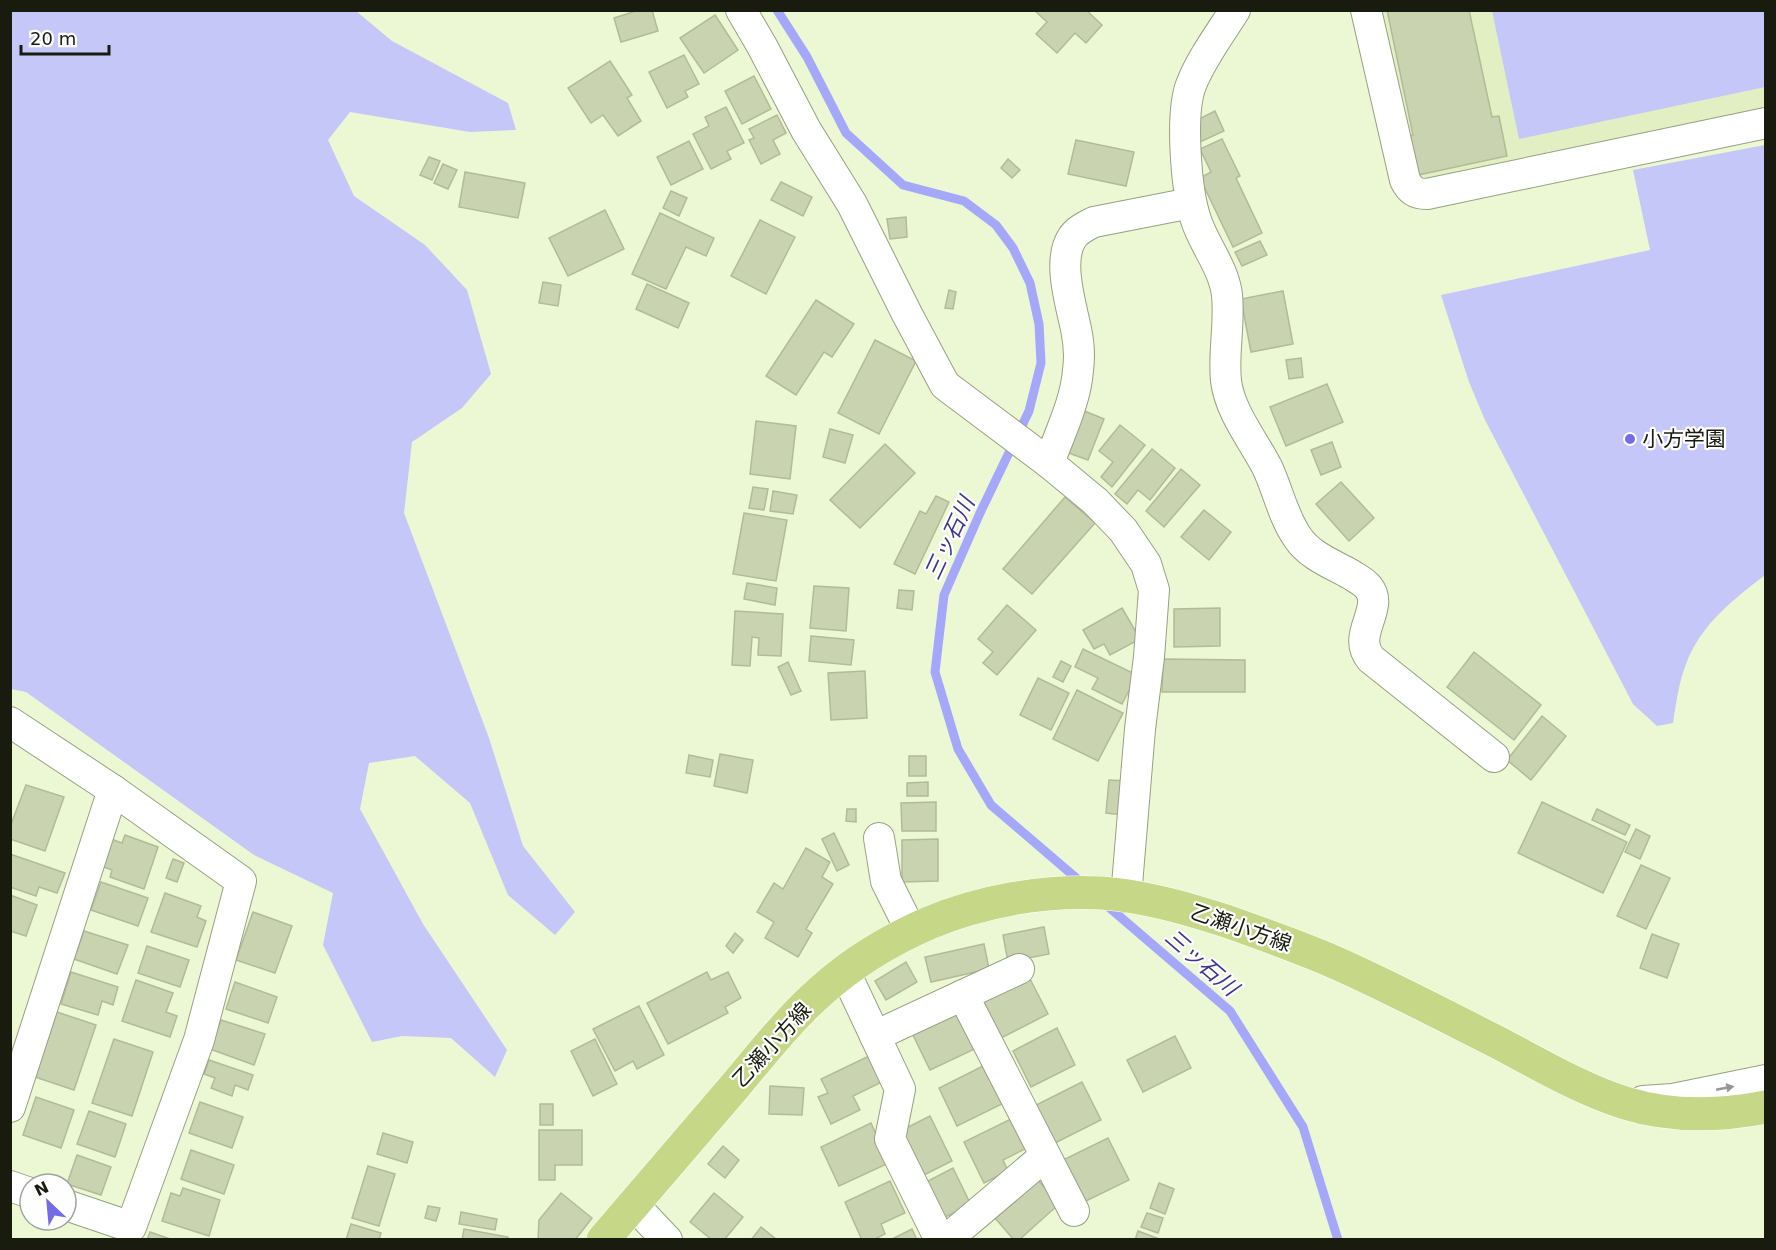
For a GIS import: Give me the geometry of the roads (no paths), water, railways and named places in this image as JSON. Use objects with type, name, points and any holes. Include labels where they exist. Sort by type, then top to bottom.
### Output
[{"type":"main road","name":"乙瀬小方線","points":[[603,1239],[785,1027],[820,991],[861,960],[911,932],[951,914],[1000,901],[1050,894],[1100,893],[1151,900],[1199,913],[1311,952],[1367,977],[1586,1087],[1626,1103],[1668,1112],[1711,1114],[1766,1107]]},
{"type":"street","points":[[741,10],[806,130],[852,204],[945,385],[1045,460],[1095,501],[1122,530],[1146,564],[1154,591],[1126,897]]},
{"type":"street","points":[[1235,10],[1200,66],[1191,85],[1186,104],[1185,125],[1191,203],[1202,236],[1223,280],[1227,294],[1225,368],[1230,397],[1267,467],[1298,538],[1313,553],[1370,588],[1373,607],[1363,645],[1365,653],[1494,757]]},
{"type":"street","points":[[1366,10],[1405,180],[1418,194],[1766,123]]},
{"type":"street","points":[[1045,460],[1073,395],[1078,374],[1079,351],[1076,329],[1066,287],[1067,253],[1071,239],[1081,228],[1094,222],[1191,203]]},
{"type":"street","points":[[10,723],[113,790],[241,881],[199,1040],[129,1233],[78,1210]]},
{"type":"street","points":[[10,1107],[113,790]]},
{"type":"street","points":[[879,838],[886,881],[911,932]]},
{"type":"street","points":[[875,1036],[1019,969]]},
{"type":"street","points":[[845,972],[900,1089],[890,1139],[940,1239]]},
{"type":"street","points":[[963,995],[1074,1211]]},
{"type":"street","points":[[1586,1087],[1613,1097],[1643,1101],[1673,1099],[1766,1080]]},
{"type":"street","points":[[946,1239],[1045,1156]]},
{"type":"street","points":[[633,1204],[667,1239]]},
{"type":"waterway","name":"三ッ石川","points":[[777,10],[807,57],[846,133],[903,185],[964,201],[996,225],[1013,248],[1030,283],[1039,324],[1041,363],[1029,411],[944,595],[935,672],[958,749],[991,805],[1082,883]]},
{"type":"waterway","name":"三ッ石川","points":[[1104,903],[1230,1011],[1303,1127],[1338,1240]]},
{"type":"place","name":"小方学園","points":[[1630,439]]}]
